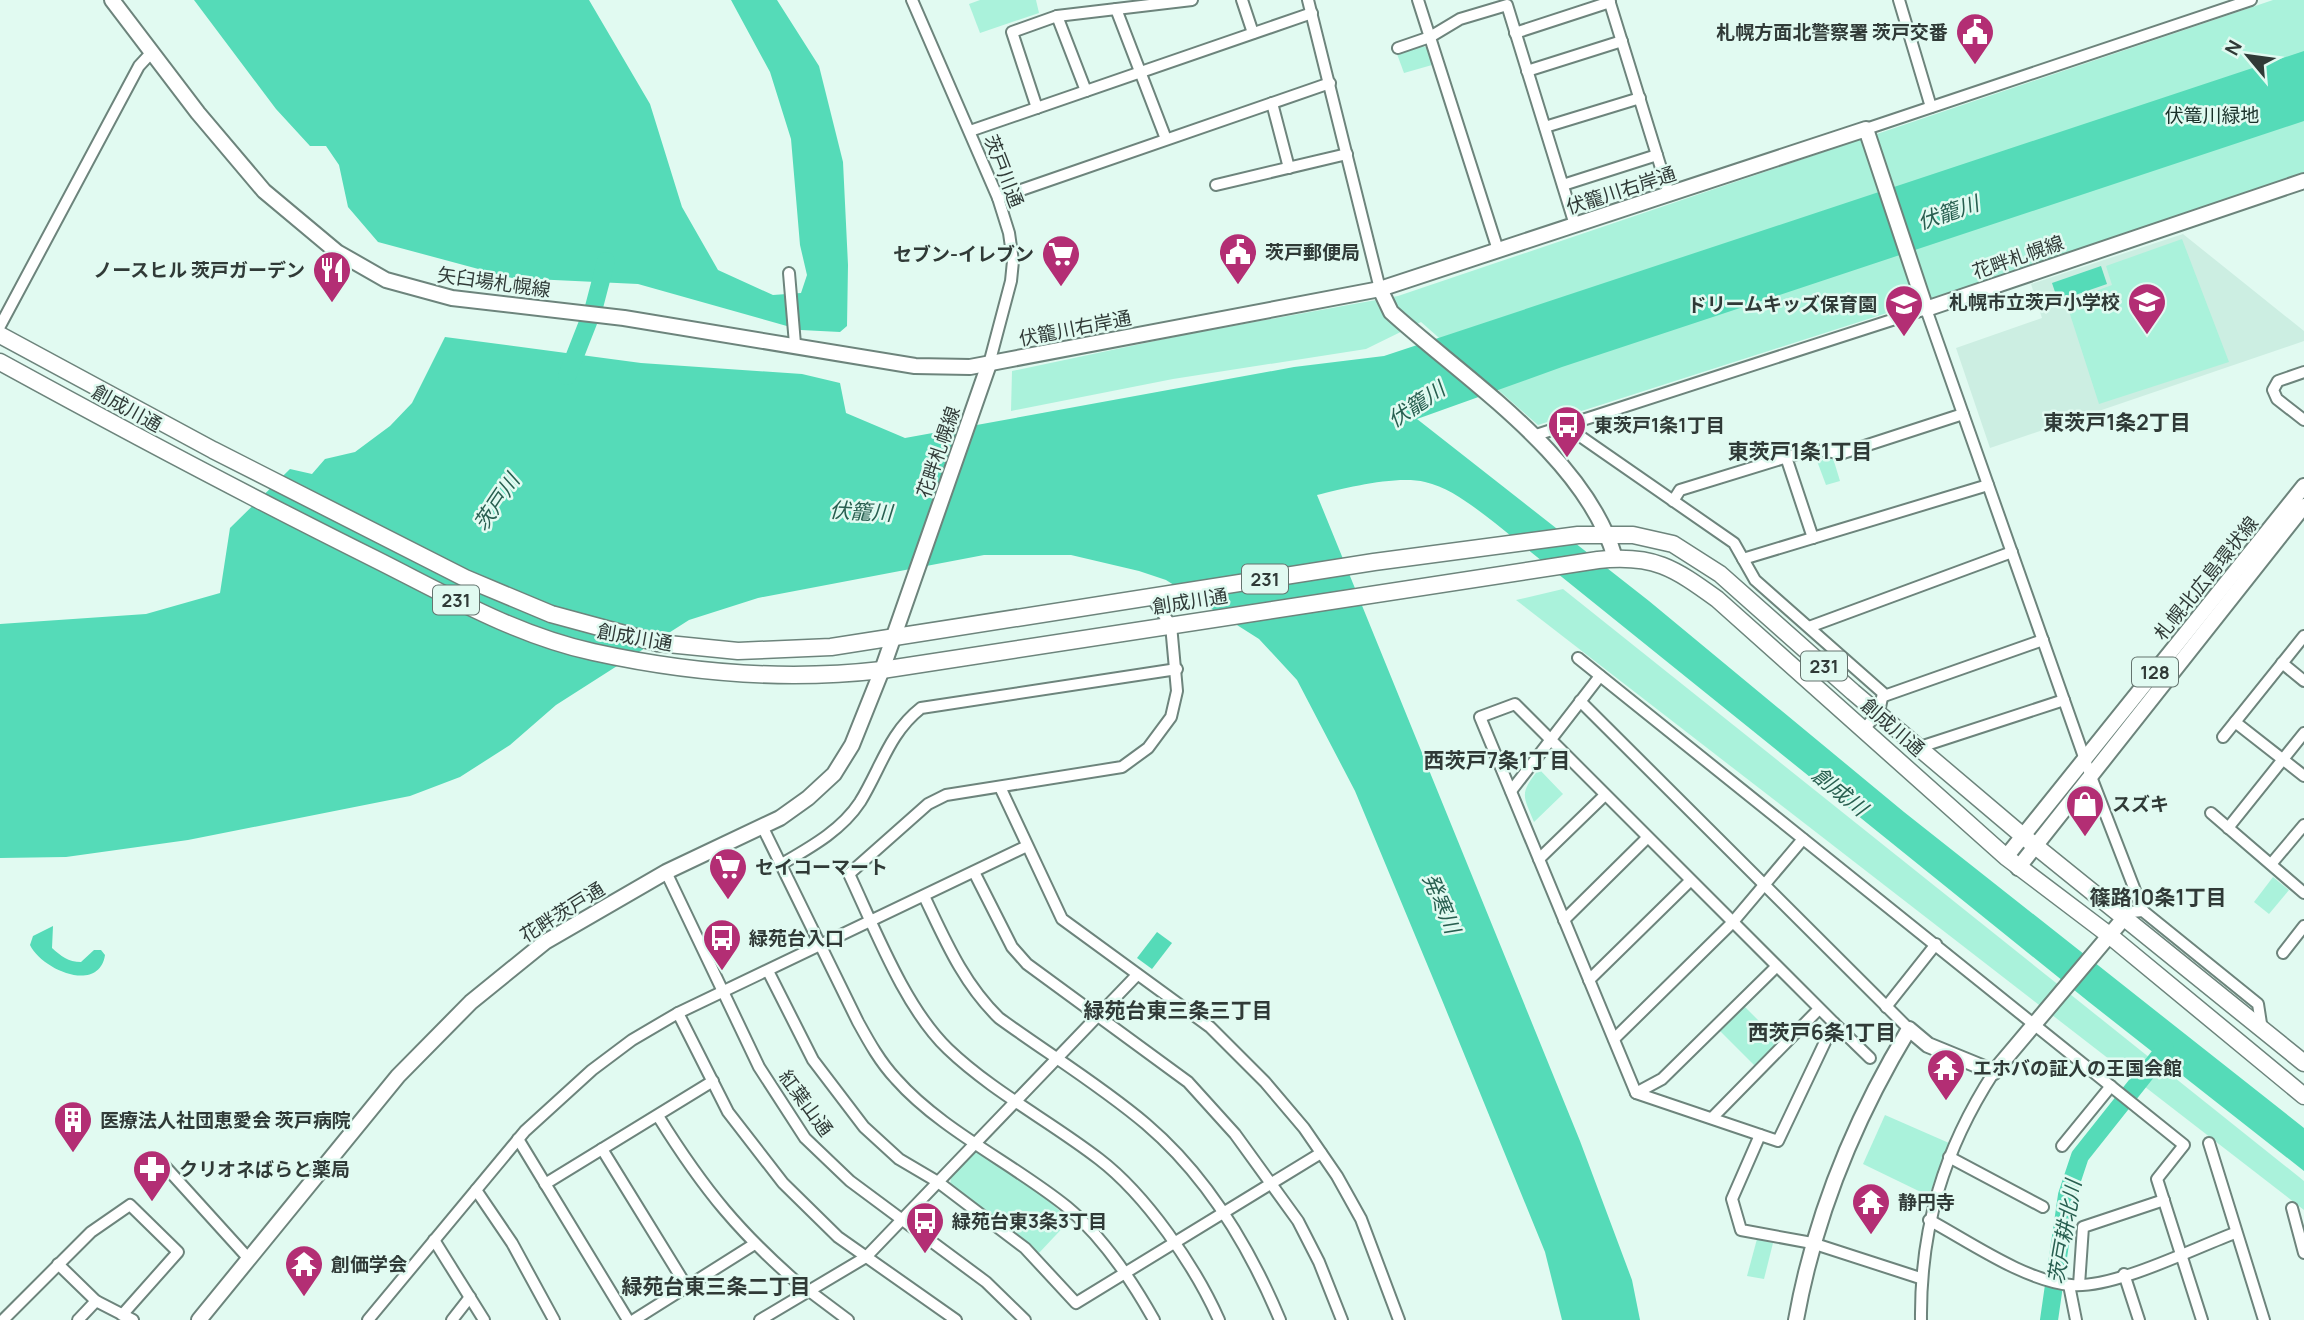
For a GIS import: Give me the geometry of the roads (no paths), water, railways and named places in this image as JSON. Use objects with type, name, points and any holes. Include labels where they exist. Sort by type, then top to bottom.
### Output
[{"type":"highway","name":"創成川通","points":[[0,335],[213,450],[465,578],[551,614],[659,643],[738,651],[831,647],[1374,562],[1578,535],[1633,535],[1673,544],[1699,558],[2028,840],[2304,1063]]},
{"type":"highway","name":"創成川通","points":[[0,362],[201,473],[506,624],[592,652],[729,674],[837,675],[882,670],[1607,559],[1632,557],[1674,568],[1717,599],[2012,863],[2109,935],[2304,1097]]},
{"type":"main road","name":"矢臼場札幌線","points":[[112,0],[264,191],[337,252],[386,280],[430,294],[795,339],[915,366],[970,367],[989,364]]},
{"type":"main road","name":"伏籠川右岸通","points":[[989,364],[1380,289],[1866,129]]},
{"type":"main road","points":[[1866,129],[1926,309]]},
{"type":"main road","name":"花畔札幌線","points":[[1926,309],[2304,181]]},
{"type":"main road","points":[[1380,289],[1391,312],[1515,418],[1568,474],[1608,533],[1607,559]]},
{"type":"main road","name":"花畔札幌線","points":[[908,593],[989,364]]},
{"type":"main road","name":"札幌北広島環状線","points":[[2012,863],[2085,760],[2304,486]]},
{"type":"main road","name":"札幌北広島環状線","points":[[2028,840],[2090,775],[2304,506]]},
{"type":"main road","name":"花畔茨戸通","points":[[199,1320],[398,1076],[471,1002],[545,942],[666,873],[762,826],[808,798],[834,774],[852,745],[882,670],[908,593]]},
{"type":"main road","points":[[1796,1320],[1812,1242],[1853,1133],[1909,1029],[1928,1045],[1994,1072],[2124,918]]},
{"type":"street","name":"茨戸川通","points":[[912,0],[998,198],[1009,233],[1013,261],[1000,328],[989,364]]},
{"type":"street","points":[[1037,108],[1012,32],[1058,16],[1192,0]]},
{"type":"street","points":[[1242,0],[1253,33]]},
{"type":"street","points":[[1308,0],[1380,289]]},
{"type":"street","points":[[1418,0],[1498,250]]},
{"type":"street","points":[[1899,0],[1931,107]]},
{"type":"street","name":"伏籠川右岸通","points":[[1866,129],[2251,0]]},
{"type":"street","points":[[1515,33],[1609,1],[1670,194]]},
{"type":"street","points":[[1398,48],[1430,37],[1460,19],[1507,5],[1575,225]]},
{"type":"street","points":[[1116,9],[1166,139]]},
{"type":"street","points":[[970,131],[1312,13]]},
{"type":"street","points":[[1058,16],[1086,91]]},
{"type":"street","points":[[1527,71],[1622,41]]},
{"type":"street","points":[[0,326],[139,66],[152,52]]},
{"type":"street","points":[[998,198],[1330,83]]},
{"type":"street","points":[[1545,127],[1640,98]]},
{"type":"street","points":[[1272,103],[1289,168]]},
{"type":"street","points":[[1216,185],[1347,154]]},
{"type":"street","points":[[1563,185],[1657,155]]},
{"type":"street","points":[[789,273],[795,339]]},
{"type":"street","points":[[1533,436],[1926,309],[2090,775],[2143,911],[2258,1004],[2262,1030]]},
{"type":"street","points":[[2304,372],[2278,381],[2273,390],[2277,399],[2304,420]]},
{"type":"street","points":[[1673,501],[1680,491],[1786,457],[1810,450],[1843,453],[1963,414]]},
{"type":"street","points":[[1564,425],[1734,543],[1755,580],[1884,695]]},
{"type":"street","points":[[1786,457],[1813,538]]},
{"type":"street","points":[[1743,559],[1988,485]]},
{"type":"street","points":[[1809,627],[2012,552]]},
{"type":"street","points":[[1153,597],[1171,625],[1177,691],[1171,717],[1147,748],[1122,767],[946,795],[928,804],[849,874],[912,1003],[927,1026],[948,1049],[1015,1101],[1101,1160],[1150,1212],[1174,1244],[1199,1280],[1219,1320]]},
{"type":"street","points":[[2223,737],[2304,636]]},
{"type":"street","points":[[1884,695],[2043,640]]},
{"type":"street","points":[[1578,658],[2037,1024],[2184,1146],[2157,1179],[2202,1320]]},
{"type":"street","points":[[2282,663],[2304,681]]},
{"type":"street","points":[[780,865],[823,839],[849,815],[869,785],[897,729],[922,708],[1177,669]]},
{"type":"street","points":[[1511,791],[1600,676]]},
{"type":"street","points":[[1864,729],[1879,712],[1884,695]]},
{"type":"street","points":[[1920,747],[2064,700]]},
{"type":"street","points":[[1580,701],[1909,1029]]},
{"type":"street","points":[[1834,1023],[1777,1141],[1636,1093],[1480,717],[1515,705],[1870,1058]]},
{"type":"street","points":[[2235,722],[2304,776]]},
{"type":"street","points":[[2228,828],[2304,733]]},
{"type":"street","points":[[1000,787],[1062,919],[1210,1027],[1265,1082],[1321,1153],[1361,1219],[1399,1320]]},
{"type":"street","points":[[1539,859],[1605,795]]},
{"type":"street","points":[[2210,813],[2272,863],[2304,893]]},
{"type":"street","points":[[2272,863],[2304,825]]},
{"type":"street","points":[[762,826],[819,947],[874,1051],[896,1080],[975,1143],[1066,1206],[1086,1225],[1125,1273],[1154,1320]]},
{"type":"street","points":[[1564,920],[1647,838]]},
{"type":"street","points":[[1614,1039],[1732,923],[1803,839]]},
{"type":"street","points":[[368,1320],[518,1139],[592,1070],[632,1040],[678,1013],[1027,846]]},
{"type":"street","points":[[974,872],[1012,947],[1044,979],[1188,1082],[1235,1133],[1273,1183],[1319,1262],[1342,1320]]},
{"type":"street","name":"紅葉山通","points":[[666,873],[759,1067],[805,1138],[850,1181],[986,1282],[1025,1320]]},
{"type":"street","points":[[1589,980],[1690,881]]},
{"type":"street","points":[[924,896],[955,961],[975,992],[999,1018],[1146,1124],[1192,1171],[1224,1214],[1255,1265],[1280,1320]]},
{"type":"street","points":[[2124,918],[2131,912],[2143,911]]},
{"type":"street","points":[[2283,953],[2304,926]]},
{"type":"street","points":[[1886,1007],[1936,944]]},
{"type":"street","points":[[1636,1093],[1662,1079],[1776,967]]},
{"type":"street","points":[[768,971],[813,1060],[839,1098],[899,1159],[937,1182],[1025,1248],[1076,1303],[1321,1153]]},
{"type":"street","points":[[760,1320],[866,1257],[1137,975]]},
{"type":"street","points":[[1712,1118],[1819,1009]]},
{"type":"street","points":[[678,1013],[728,1112],[783,1183],[819,1221],[956,1320]]},
{"type":"street","points":[[1921,1320],[1920,1278],[1929,1220],[1941,1174],[1994,1072]]},
{"type":"street","points":[[545,1184],[713,1081]]},
{"type":"street","points":[[2062,1146],[2111,1086]]},
{"type":"street","points":[[657,1116],[699,1181],[753,1245],[807,1291],[848,1320]]},
{"type":"street","points":[[1760,1135],[1732,1199],[1741,1230],[1812,1242],[1920,1278]]},
{"type":"street","points":[[518,1139],[628,1320]]},
{"type":"street","points":[[2210,1143],[2235,1233],[2264,1320]]},
{"type":"street","points":[[602,1149],[687,1287]]},
{"type":"street","points":[[1949,1157],[2043,1207]]},
{"type":"street","points":[[162,1163],[249,1259]]},
{"type":"street","points":[[476,1190],[512,1243],[554,1320]]},
{"type":"street","points":[[2076,1320],[2071,1285],[2083,1227],[2164,1200]]},
{"type":"street","points":[[3,1320],[91,1232],[130,1205],[178,1252],[122,1315]]},
{"type":"street","points":[[2292,1208],[2304,1253]]},
{"type":"street","points":[[1929,1220],[2040,1278],[2071,1285],[2124,1274],[2235,1233]]},
{"type":"street","points":[[434,1240],[484,1320]]},
{"type":"street","points":[[635,1320],[753,1245]]},
{"type":"street","points":[[58,1264],[96,1301],[134,1320]]},
{"type":"street","points":[[2124,1274],[2139,1320]]},
{"type":"street","points":[[452,1320],[470,1297]]},
{"type":"street","points":[[78,1320],[96,1301]]},
{"type":"water","points":[[194,0],[589,0],[650,104],[682,207],[718,270],[773,295],[801,293],[807,275],[800,245],[791,139],[770,72],[731,0],[777,0],[819,66],[843,162],[848,265],[847,326],[840,332],[801,330],[638,284],[512,278],[378,242],[348,207],[339,165],[326,146],[310,146],[276,109]]},
{"type":"water","points":[[2304,51],[2304,121],[1562,367],[1417,419],[1649,601],[1904,812],[2304,1128],[2304,1171],[2089,1002],[1495,523],[1453,493],[1413,480],[1371,483],[1317,495],[1580,1141],[1632,1280],[1640,1320],[1562,1320],[1545,1252],[1442,1000],[1355,791],[1297,680],[1259,639],[1166,580],[1139,571],[1071,555],[984,555],[758,598],[689,620],[556,705],[510,745],[460,777],[410,796],[188,840],[66,857],[0,858],[0,624],[146,614],[220,593],[230,528],[290,469],[312,474],[325,459],[355,452],[390,426],[412,403],[445,337],[641,363],[802,374],[840,383],[846,413],[905,438],[1294,367],[1384,356]]},
{"type":"water","points":[[2101,266],[2107,284],[2058,301],[2052,283]]},
{"type":"water","points":[[53,926],[52,948],[55,951],[68,960],[81,962],[94,950],[101,950],[105,955],[101,967],[82,976],[70,974],[46,963],[30,945],[33,936]]},
{"type":"water","points":[[1157,932],[1172,943],[1152,969],[1137,958]]},
{"type":"waterway","name":"茨戸川","points":[[567,376],[594,307],[606,261]]},
{"type":"waterway","name":"茨戸耕北川","points":[[2049,1320],[2067,1195],[2080,1156],[2165,1049]]},
{"type":"place","name":"札幌方面北警察署 茨戸交番","points":[[1975,66]]},
{"type":"place","name":"茨戸郵便局","points":[[1238,286]]},
{"type":"place","name":"セブン-イレブン","points":[[1061,288]]},
{"type":"place","name":"ノースヒル 茨戸ガーデン","points":[[332,304]]},
{"type":"place","name":"札幌市立茨戸小学校","points":[[2147,336]]},
{"type":"place","name":"ドリームキッズ保育園","points":[[1904,338]]},
{"type":"place","name":"東茨戸1条1丁目","points":[[1567,459]]},
{"type":"place","name":"スズキ","points":[[2085,838]]},
{"type":"place","name":"セイコーマート","points":[[728,901]]},
{"type":"place","name":"緑苑台入口","points":[[722,972]]},
{"type":"place","name":"エホバの証人の王国会館","points":[[1946,1102]]},
{"type":"place","name":"医療法人社団恵愛会 茨戸病院","points":[[73,1154]]},
{"type":"place","name":"クリオネばらと薬局","points":[[152,1203]]},
{"type":"place","name":"静円寺","points":[[1871,1236]]},
{"type":"place","name":"緑苑台東3条3丁目","points":[[925,1255]]},
{"type":"place","name":"創価学会","points":[[304,1298]]},
{"type":"district","name":"東茨戸1条2丁目","points":[[2117,422]]},
{"type":"district","name":"東茨戸1条1丁目","points":[[1800,451]]},
{"type":"district","name":"西茨戸7条1丁目","points":[[1497,760]]},
{"type":"district","name":"篠路10条1丁目","points":[[2158,897]]},
{"type":"district","name":"緑苑台東三条三丁目","points":[[1178,1010]]},
{"type":"district","name":"西茨戸6条1丁目","points":[[1822,1032]]},
{"type":"district","name":"緑苑台東三条二丁目","points":[[716,1286]]},
{"type":"park label","name":"伏篭川緑地","points":[[2212,115]]},
{"type":"water label","name":"伏籠川","points":[[1948,212]]},
{"type":"water label","name":"伏籠川","points":[[1416,404]]},
{"type":"water label","name":"伏籠川","points":[[861,511]]},
{"type":"water label","name":"創成川","points":[[1840,791]]},
{"type":"water label","name":"発寒川","points":[[1442,903]]}]
